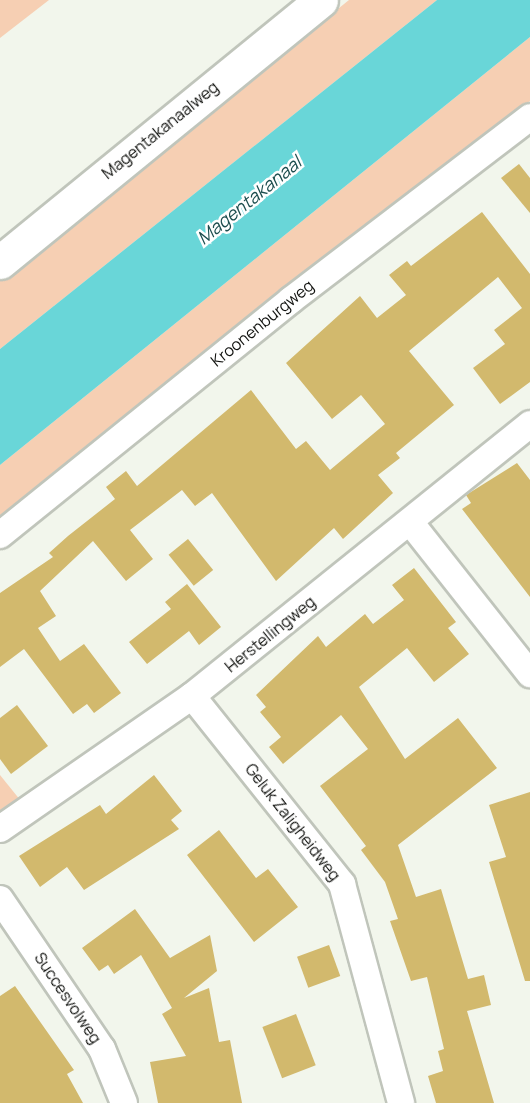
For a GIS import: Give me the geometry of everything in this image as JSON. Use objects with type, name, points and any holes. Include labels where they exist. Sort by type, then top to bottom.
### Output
[{"type":"street","name":"Magentakanaalweg","points":[[0,262],[321,0]]},
{"type":"street","name":"Kroonenburgweg","points":[[0,535],[291,300],[530,117]]},
{"type":"street","name":"Herstellingweg","points":[[0,829],[192,696],[530,424]]},
{"type":"street","points":[[410,522],[530,674]]},
{"type":"street","name":"Geluk Zaligheidweg","points":[[192,696],[342,884],[401,1103]]},
{"type":"street","name":"Succesvolweg","points":[[0,899],[102,1049],[124,1103]]},
{"type":"shaded area","points":[[0,0],[49,0],[0,38]]},
{"type":"shaded area","points":[[349,0],[437,0],[0,349],[0,281]]},
{"type":"shaded area","points":[[530,37],[530,101],[0,518],[0,465]]},
{"type":"shaded area","points":[[0,775],[25,806],[0,822]]},
{"type":"water","name":"Magentakanaal","points":[[437,0],[530,0],[530,37],[0,465],[0,349]]},
{"type":"building","points":[[519,164],[530,178],[530,213],[501,178]]},
{"type":"building","points":[[482,212],[530,274],[530,382],[500,404],[473,368],[505,344],[494,330],[522,308],[498,277],[409,351],[454,405],[396,453],[400,458],[378,475],[393,493],[343,539],[334,528],[276,581],[212,493],[195,506],[182,490],[130,530],[153,559],[126,581],[93,541],[40,591],[56,616],[38,628],[60,661],[84,644],[121,693],[94,713],[87,704],[73,714],[24,649],[0,667],[0,593],[53,557],[49,553],[115,499],[106,487],[126,471],[137,486],[251,390],[296,449],[306,441],[330,470],[385,424],[361,395],[332,419],[286,363],[360,296],[377,318],[406,295],[389,275],[407,261],[411,266]]},
{"type":"building","points":[[517,463],[530,480],[530,597],[462,509],[471,503],[466,495]]},
{"type":"building","points":[[188,539],[213,570],[194,586],[169,555]]},
{"type":"building","points":[[414,568],[456,622],[448,628],[469,654],[434,682],[407,648],[359,687],[405,759],[458,718],[497,768],[398,845],[416,897],[441,889],[468,979],[484,975],[491,1005],[467,1011],[494,1103],[436,1103],[428,1076],[443,1071],[438,1051],[444,1049],[427,977],[411,981],[390,921],[398,919],[385,882],[361,850],[366,846],[320,786],[368,749],[341,715],[283,764],[269,747],[281,737],[260,712],[266,707],[256,695],[318,636],[326,647],[365,614],[373,624],[404,600],[392,585]]},
{"type":"building","points":[[187,584],[221,627],[199,645],[189,631],[147,664],[129,642],[171,609],[165,602]]},
{"type":"building","points":[[17,705],[48,746],[11,774],[0,759],[0,718]]},
{"type":"building","points":[[154,775],[182,811],[171,820],[179,829],[84,890],[67,867],[40,887],[19,856],[100,805],[106,814]]},
{"type":"building","points":[[530,792],[530,981],[525,981],[489,862],[506,857],[489,805]]},
{"type":"building","points":[[219,830],[256,878],[268,869],[298,907],[254,942],[187,855]]},
{"type":"building","points":[[135,909],[170,958],[210,935],[217,971],[184,998],[209,988],[219,1042],[230,1040],[242,1103],[158,1103],[150,1062],[186,1056],[162,1014],[172,1008],[141,955],[114,974],[108,965],[99,971],[82,948]]},
{"type":"building","points":[[329,945],[340,976],[308,988],[297,957]]},
{"type":"building","points":[[15,986],[74,1070],[67,1074],[83,1103],[0,1103],[0,996]]},
{"type":"building","points":[[296,1014],[316,1065],[282,1078],[262,1027]]}]
